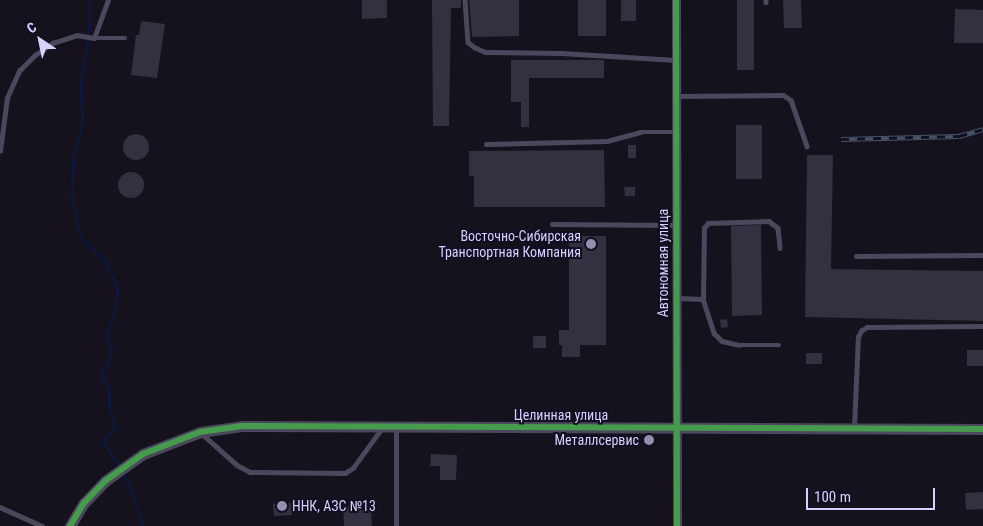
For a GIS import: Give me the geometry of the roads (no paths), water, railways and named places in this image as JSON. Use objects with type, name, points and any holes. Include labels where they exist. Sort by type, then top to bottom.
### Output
[{"type":"street","name":"Автономная улица","points":[[676,0],[677,526]]},
{"type":"street","name":"Целинная улица","points":[[70,526],[84,503],[105,481],[143,454],[200,432],[242,426],[983,429]]},
{"type":"lane","points":[[94,38],[108,0]]},
{"type":"lane","points":[[465,0],[468,42],[485,52],[561,53],[676,60]]},
{"type":"lane","points":[[0,151],[7,98],[19,71],[53,43],[77,35],[94,38],[126,38]]},
{"type":"lane","points":[[676,96],[783,95],[791,100],[807,146]]},
{"type":"lane","points":[[486,144],[607,141],[640,132],[676,132]]},
{"type":"lane","points":[[779,345],[738,345],[717,338],[704,299],[704,228],[708,223],[769,221],[778,228],[780,248]]},
{"type":"lane","points":[[552,224],[676,225]]},
{"type":"lane","points":[[856,256],[983,254]]},
{"type":"lane","points":[[676,298],[704,299]]},
{"type":"lane","points":[[854,429],[858,337],[861,331],[867,328],[983,326]]},
{"type":"lane","points":[[200,432],[237,465],[250,472],[345,474],[353,468],[383,426]]},
{"type":"lane","points":[[396,426],[396,526]]},
{"type":"lane","points":[[0,507],[42,526]]},
{"type":"waterway","points":[[90,0],[90,27],[81,86],[83,124],[74,155],[72,199],[80,235],[105,261],[118,287],[116,310],[107,335],[112,350],[101,375],[109,387],[110,410],[116,427],[103,442],[121,467]]},
{"type":"waterway","points":[[123,472],[133,493],[143,526]]},
{"type":"railway","points":[[841,139],[959,136],[983,129]]},
{"type":"place","name":"Восточно-Сибирская Транспортная Компания","points":[[591,244]]},
{"type":"place","name":"Металлсервис","points":[[649,440]]},
{"type":"place","name":"ННК, АЗС №13","points":[[282,506]]}]
